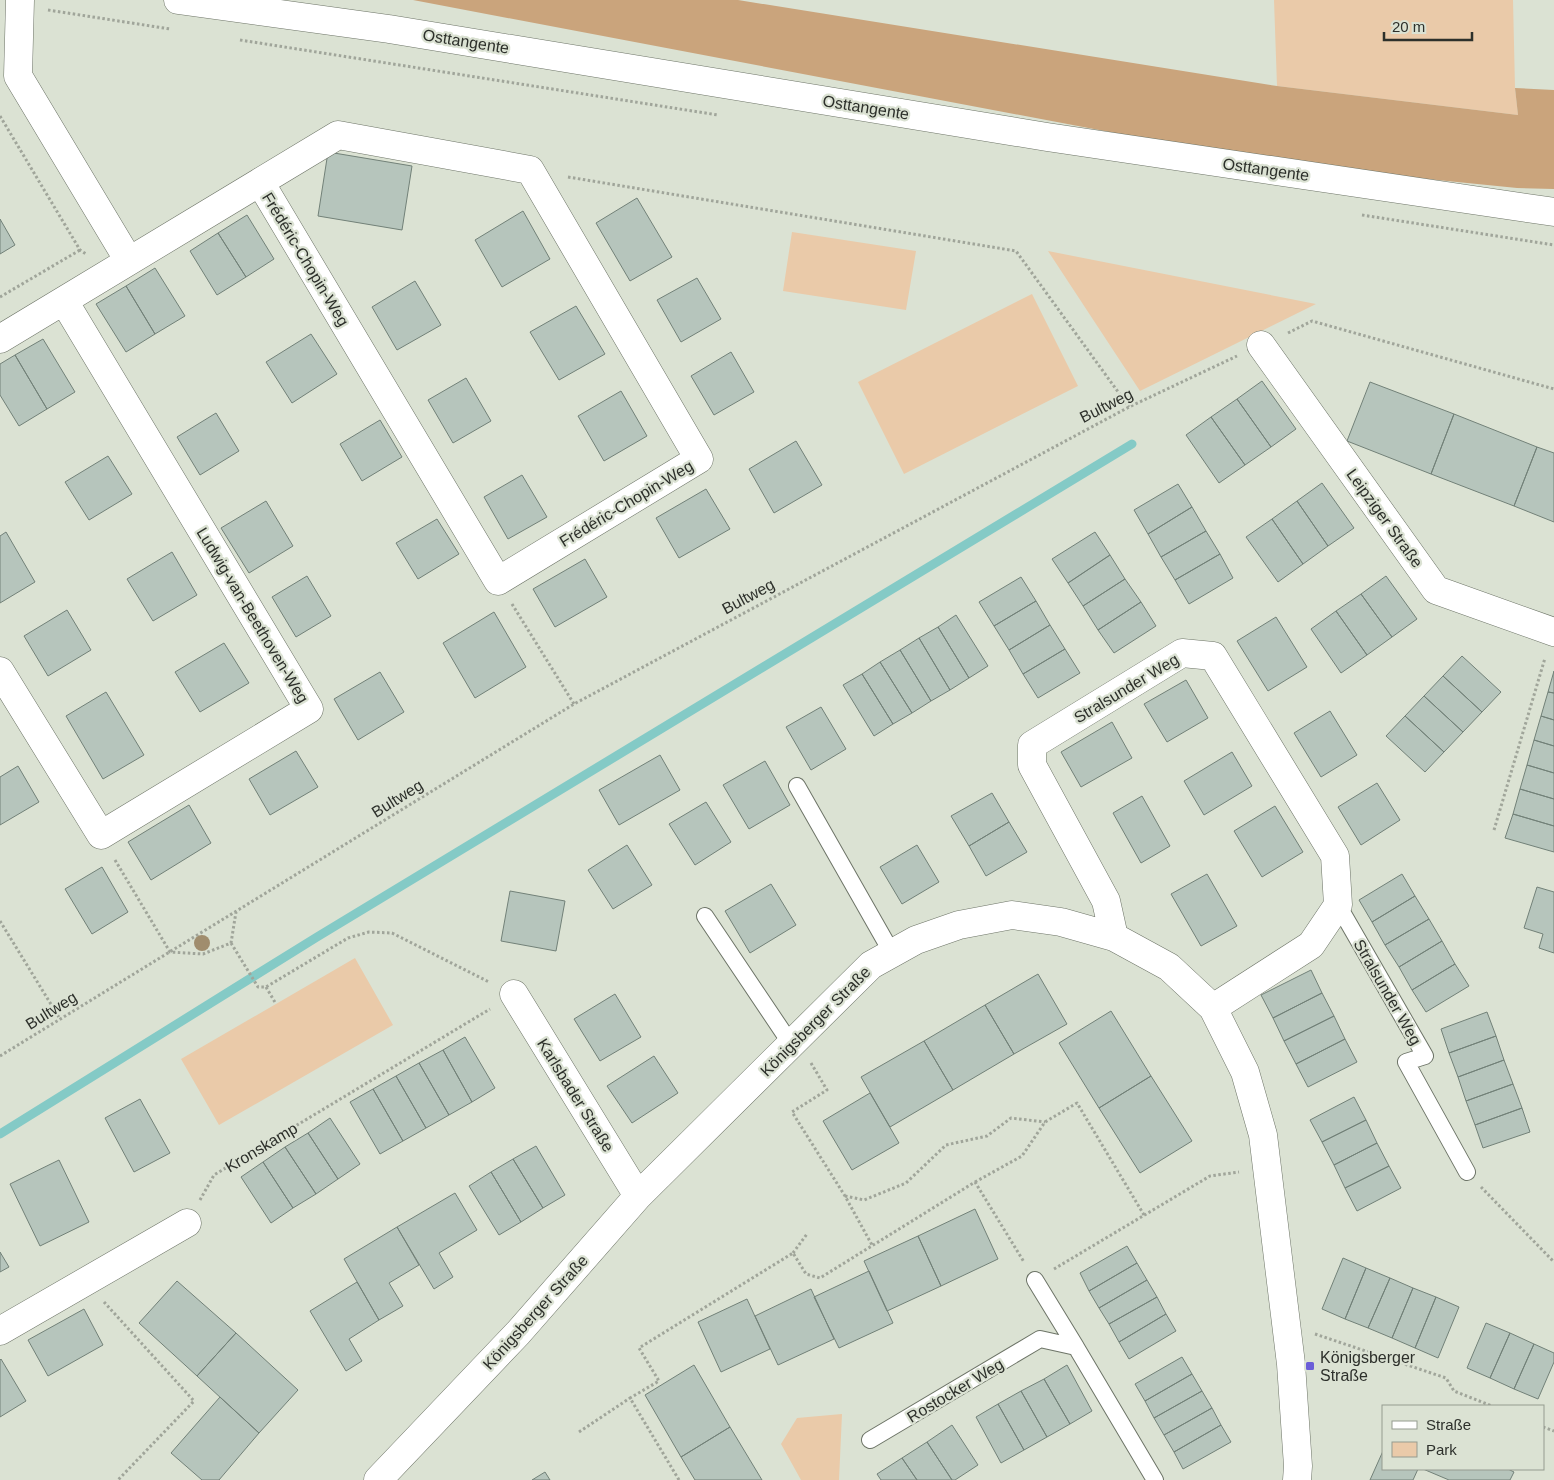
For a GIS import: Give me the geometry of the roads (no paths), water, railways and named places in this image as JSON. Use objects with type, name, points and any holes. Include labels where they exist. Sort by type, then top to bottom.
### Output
[{"type":"street","points":[[20,0],[18,76],[122,265]]},
{"type":"street","name":"Osttangente","points":[[178,0],[389,29],[1047,137],[1554,212]]},
{"type":"street","name":"Frédéric-Chopin-Weg","points":[[338,135],[530,170],[699,459],[498,581],[260,182],[338,135]]},
{"type":"street","points":[[0,339],[260,182]]},
{"type":"street","name":"Ludwig-van-Beethoven-Weg","points":[[0,671],[101,836],[309,709],[64,300]]},
{"type":"street","name":"Leipziger Straße","points":[[1261,345],[1436,590],[1553,632]]},
{"type":"street","name":"Stralsunder Weg","points":[[1114,937],[1106,901],[1032,764],[1032,745],[1182,653],[1212,656],[1335,856],[1338,906]]},
{"type":"street","points":[[1213,1008],[1311,945],[1338,906]]},
{"type":"street","name":"Königsberger Straße","points":[[378,1480],[518,1333],[638,1196],[871,965],[916,940],[959,924],[1012,915],[1061,922],[1114,937],[1169,967],[1213,1008],[1245,1072],[1263,1135],[1291,1364],[1298,1466],[1297,1480]]},
{"type":"street","name":"Karlsbader Straße","points":[[514,994],[638,1196]]},
{"type":"street","points":[[0,1331],[187,1223]]},
{"type":"lane","points":[[796,786],[892,953]]},
{"type":"lane","name":"Stralsunder Weg","points":[[1338,906],[1425,1056],[1406,1062],[1467,1172]]},
{"type":"lane","points":[[705,916],[794,1041]]},
{"type":"lane","points":[[1035,1280],[1155,1480]]},
{"type":"lane","name":"Rostocker Weg","points":[[870,1440],[1040,1339],[1076,1347]]},
{"type":"waterway","points":[[0,1134],[317,937],[1132,444]]},
{"type":"place","name":"Königsberger Straße","points":[[1310,1366]]}]
